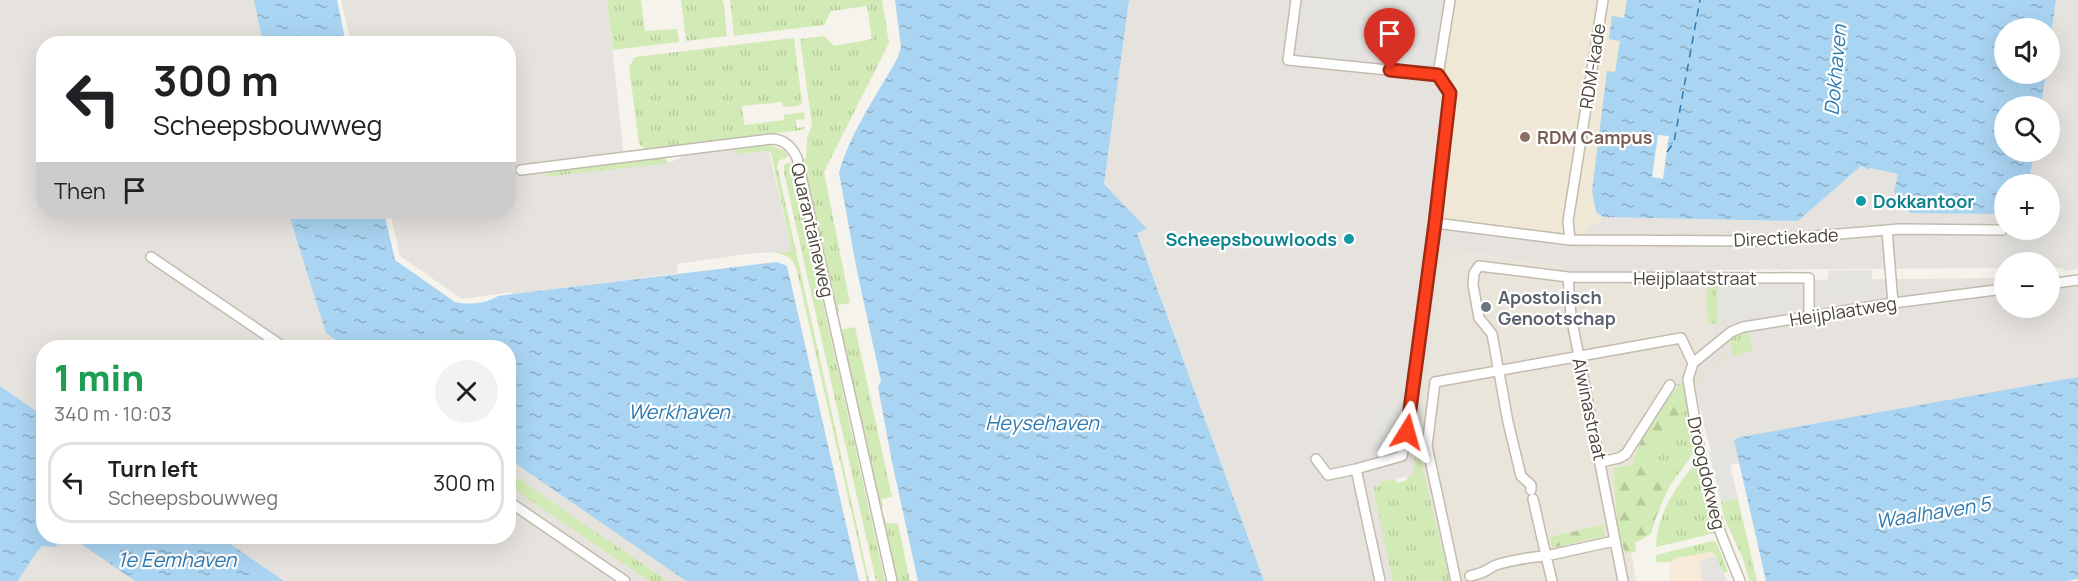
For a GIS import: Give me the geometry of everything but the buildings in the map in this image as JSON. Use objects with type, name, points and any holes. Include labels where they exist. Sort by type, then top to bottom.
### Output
[{"type":"street","points":[[1296,0],[1288,60],[1438,75]]},
{"type":"street","points":[[1316,459],[1328,475],[1402,456],[1408,427],[1435,223],[1450,93],[1438,75],[1449,0]]},
{"type":"street","name":"RDM-kade","points":[[1570,240],[1568,220],[1603,0]]},
{"type":"street","name":"Quarantaineweg","points":[[521,170],[771,139],[783,141],[792,148],[797,158],[892,581]]},
{"type":"street","name":"Directiekade","points":[[1435,223],[1570,240],[1772,240],[1887,230],[1994,230]]},
{"type":"street","points":[[1887,230],[1893,303]]},
{"type":"street","points":[[151,257],[273,340]]},
{"type":"street","name":"Heijplaatstraat","points":[[1498,369],[1492,334],[1479,318],[1473,285],[1476,269],[1481,266],[1568,277],[1809,278],[1809,317]]},
{"type":"street","name":"Alwinastraat","points":[[1568,277],[1568,298],[1623,581]]},
{"type":"street","points":[[2060,282],[2078,280]]},
{"type":"street","name":"Heijplaatweg","points":[[1693,363],[1731,332],[1743,327],[1893,303],[1994,290]]},
{"type":"street","points":[[1456,581],[1427,446],[1435,382],[1681,338],[1693,363]]},
{"type":"street","name":"Droogdokweg","points":[[1693,363],[1688,380],[1702,464],[1721,534],[1740,581]]},
{"type":"street","points":[[1498,369],[1521,476],[1531,485],[1552,581]]},
{"type":"street","points":[[1601,462],[1626,454],[1670,385]]},
{"type":"street","points":[[1356,469],[1380,581]]},
{"type":"street","points":[[516,506],[625,581]]},
{"type":"street","points":[[1470,576],[1487,572],[1493,566],[1614,541]]},
{"type":"shaded area","points":[[0,0],[285,0],[292,36],[36,36],[36,219],[329,219],[390,340],[36,340],[36,544],[516,544],[516,435],[721,581],[0,581]]},
{"type":"shaded area","points":[[341,0],[607,0],[625,167],[671,162],[686,155],[736,149],[737,154],[769,151],[791,247],[790,252],[754,253],[677,264],[678,273],[512,295],[511,292],[462,299],[400,256],[392,219],[516,219],[516,36],[349,36]]},
{"type":"shaded area","points":[[1129,0],[1627,0],[1620,41],[1607,71],[1586,214],[1597,223],[1603,217],[1798,221],[1861,166],[1869,170],[1871,168],[1898,174],[1994,212],[1994,240],[2060,240],[2060,174],[2031,174],[2032,162],[2060,162],[2060,96],[2043,96],[2044,84],[2060,84],[2060,18],[2054,18],[2056,0],[2078,0],[2078,269],[2065,271],[2064,268],[2060,268],[2060,252],[1994,252],[1994,268],[1713,270],[1709,277],[1566,274],[1566,268],[1453,250],[1442,259],[1414,475],[1379,482],[1380,486],[1374,487],[1393,581],[1264,581],[1137,232],[1146,229],[1104,184]]},
{"type":"shaded area","points":[[1304,0],[1440,0],[1433,70],[1298,56]]},
{"type":"shaded area","name":"RDM Campus","points":[[1455,0],[1627,0],[1624,18],[1613,16],[1609,39],[1620,41],[1615,72],[1607,71],[1592,191],[1596,212],[1603,217],[1581,236],[1565,238],[1441,222],[1456,100],[1444,73]]},
{"type":"shaded area","points":[[1997,240],[2055,240],[2056,252],[1996,252]]},
{"type":"shaded area","points":[[1452,250],[1566,268],[1566,274],[1709,277],[1714,351],[1673,393],[1629,537],[1636,581],[1445,581],[1416,456],[1442,259]]},
{"type":"shaded area","points":[[1829,270],[1872,270],[1872,295],[1820,304],[1821,284],[1827,284]]},
{"type":"shaded area","points":[[2078,276],[2078,395],[1716,468],[1692,372],[1714,351],[1710,281],[1994,278],[1994,318],[2060,318],[2060,277]]},
{"type":"shaded area","points":[[1722,283],[1793,284],[1793,290],[1799,290],[1798,308],[1722,321]]},
{"type":"shaded area","points":[[1374,402],[1401,406],[1396,450],[1366,459]]},
{"type":"shaded area","points":[[1725,442],[1738,499],[1721,502],[1709,452]]},
{"type":"shaded area","points":[[1711,552],[1716,556],[1727,581],[1671,581],[1669,572],[1671,562],[1675,558]]},
{"type":"shaded area","points":[[1716,556],[1727,581],[1703,581],[1699,561]]},
{"type":"green space","points":[[607,0],[641,0],[645,31],[677,29],[679,42],[613,50]]},
{"type":"green space","points":[[681,0],[723,0],[727,36],[686,41]]},
{"type":"green space","points":[[730,0],[882,0],[889,43],[824,172],[850,303],[838,305],[839,312],[836,314],[803,160],[806,158],[807,138],[812,124],[800,39],[824,36],[834,46],[872,39],[867,6],[831,11],[824,25],[734,36]]},
{"type":"green space","points":[[794,38],[802,103],[798,106],[783,107],[782,102],[742,106],[744,125],[784,120],[784,115],[804,112],[805,119],[796,120],[797,128],[805,127],[802,130],[645,149],[639,144],[629,67],[635,57]]},
{"type":"green space","points":[[771,145],[788,155],[777,165],[869,581],[867,581],[796,267],[789,257],[775,252],[790,252],[791,247],[771,153],[769,151],[736,154],[736,149]]},
{"type":"green space","points":[[662,158],[668,163],[545,177],[550,171]]},
{"type":"green space","points":[[791,162],[885,581],[876,581],[784,173],[784,165]]},
{"type":"green space","points":[[1707,285],[1717,286],[1717,323],[1709,325],[1706,304]]},
{"type":"green space","points":[[855,327],[892,497],[882,499],[881,509],[840,330]]},
{"type":"green space","points":[[1749,331],[1752,350],[1733,357],[1730,341],[1737,335]]},
{"type":"green space","points":[[1707,370],[1685,393],[1687,403],[1664,445],[1648,455],[1652,476],[1669,487],[1651,534],[1635,543],[1636,552],[1625,553],[1618,527],[1613,468],[1632,465],[1645,433],[1678,387],[1677,384],[1683,382],[1685,388]]},
{"type":"green space","points":[[1687,403],[1695,451],[1669,487],[1652,476],[1648,455],[1664,445]]},
{"type":"green space","points":[[1417,445],[1449,581],[1393,581],[1373,487],[1380,486],[1379,482],[1396,479],[1397,483],[1407,480],[1407,477],[1413,475]]},
{"type":"green space","points":[[1695,464],[1698,465],[1715,533],[1656,547],[1657,535],[1668,502]]},
{"type":"green space","points":[[516,477],[667,581],[649,581],[516,491]]},
{"type":"green space","points":[[1738,499],[1757,581],[1749,581],[1743,559],[1724,518],[1721,502]]},
{"type":"green space","points":[[881,516],[884,516],[886,523],[898,524],[910,581],[896,581]]},
{"type":"green space","points":[[1604,526],[1604,536],[1552,548],[1549,537]]},
{"type":"green space","points":[[1713,541],[1717,543],[1728,572],[1722,573],[1716,556],[1711,552],[1675,558],[1671,562],[1656,562],[1656,555]]},
{"type":"water","points":[[254,0],[337,0],[345,36],[262,36]]},
{"type":"water","name":"Heysehaven","points":[[895,0],[1129,0],[1104,184],[1147,229],[1137,233],[1264,581],[918,581],[892,462],[878,387],[881,381],[839,173],[857,128],[898,57],[901,47]]},
{"type":"water","name":"Dokhaven","points":[[1627,0],[2056,0],[2054,18],[1994,18],[1994,84],[2044,84],[2043,96],[1994,96],[1994,162],[2032,162],[2031,174],[1994,174],[1994,214],[1910,213],[1894,192],[1898,174],[1870,168],[1869,170],[1861,166],[1798,221],[1603,217],[1596,212],[1592,191],[1607,71],[1615,72],[1620,41],[1609,39],[1612,16],[1624,18]]},
{"type":"water","name":"Werkhaven","points":[[290,219],[386,219],[395,260],[455,302],[460,303],[472,304],[488,301],[498,296],[777,262],[787,266],[859,581],[686,581],[516,464],[516,340],[336,340],[326,333]]},
{"type":"water","name":"Waalhaven 5","points":[[2078,377],[2078,579],[2067,581],[1766,581],[1734,440],[1740,437]]},
{"type":"water","points":[[0,386],[36,411],[36,544],[57,544],[55,547],[42,546],[18,581],[0,581]]},
{"type":"water","name":"1e Eemhaven","points":[[81,544],[230,544],[284,581],[135,581]]},
{"type":"pier","points":[[1658,135],[1669,136],[1663,179],[1652,177]]},
{"type":"ferry route","points":[[1667,152],[1674,142],[1700,0]]},
{"type":"place","name":"RDM Campus","points":[[1525,137]]},
{"type":"place","name":"Dokkantoor","points":[[1861,201]]},
{"type":"place","name":"Scheepsbouwloods","points":[[1349,239]]},
{"type":"place","name":"Apostolisch Genootschap","points":[[1486,307]]},
{"type":"route","points":[[1390,70],[1438,75],[1450,93],[1407,432]]}]
